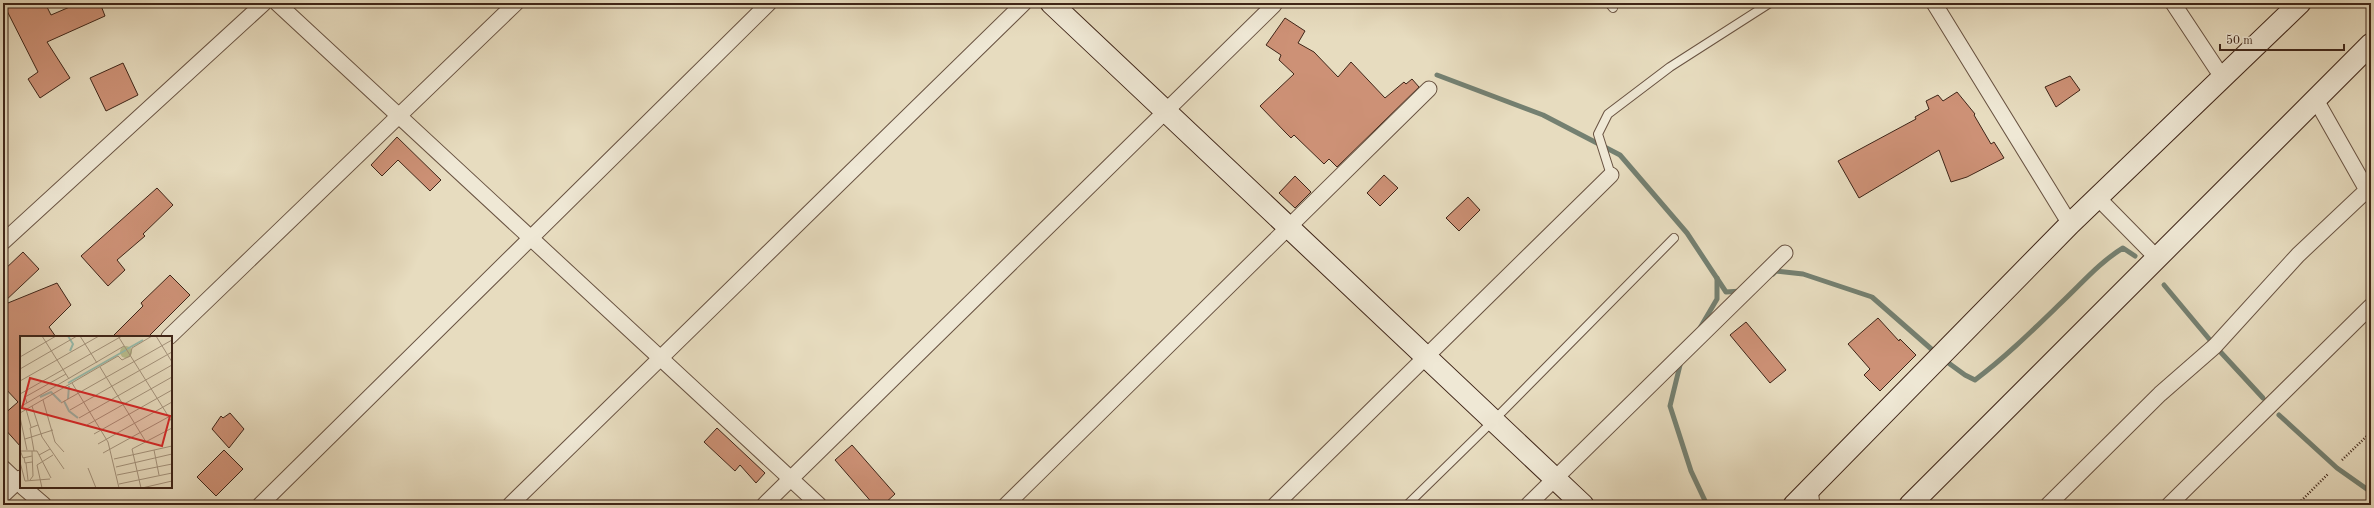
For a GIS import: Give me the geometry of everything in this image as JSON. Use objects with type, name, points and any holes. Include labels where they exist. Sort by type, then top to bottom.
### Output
[{"type":"street","points":[[3,242],[264,3]]},
{"type":"street","points":[[277,3],[401,116],[660,359],[819,505]]},
{"type":"street","points":[[170,336],[401,116],[516,3]]},
{"type":"street","points":[[260,505],[769,3]]},
{"type":"street","points":[[510,505],[1024,3]]},
{"type":"street","points":[[1051,3],[1165,112],[1427,356],[1583,505]]},
{"type":"street","points":[[1934,3],[2070,224]]},
{"type":"street","points":[[2173,3],[2222,77]]},
{"type":"street","points":[[1794,505],[1811,497],[2070,224],[2300,3]]},
{"type":"street","points":[[764,505],[1274,5]]},
{"type":"street","points":[[1910,505],[2156,257],[2371,44]]},
{"type":"street","points":[[1006,505],[1429,89]]},
{"type":"street","points":[[2048,505],[2160,394],[2215,346],[2298,255],[2367,190],[2367,180],[2316,100]]},
{"type":"street","points":[[1275,505],[1611,175]]},
{"type":"street","points":[[2098,198],[2156,257]]},
{"type":"street","points":[[1528,505],[1785,253]]},
{"type":"street","points":[[2168,505],[2371,306]]},
{"type":"street","points":[[3,468],[20,482]]},
{"type":"street","points":[[3,495],[20,484]]},
{"type":"street","points":[[26,488],[44,505]]},
{"type":"lane","points":[[1611,175],[1598,134],[1608,114],[1670,67],[1770,3]]},
{"type":"lane","points":[[1407,505],[1494,420],[1674,238]]},
{"type":"path","points":[[2342,460],[2371,432]]},
{"type":"path","points":[[2297,505],[2328,474]]},
{"type":"building","points":[[3,3],[45,3],[51,15],[79,3],[100,3],[105,16],[47,42],[70,78],[40,98],[28,79],[38,72]]},
{"type":"building","points":[[1285,18],[1305,31],[1298,43],[1314,52],[1338,77],[1351,62],[1385,98],[1404,82],[1406,84],[1412,79],[1419,87],[1337,167],[1329,159],[1324,164],[1294,135],[1291,138],[1260,106],[1294,74],[1279,60],[1281,55],[1266,45]]},
{"type":"building","points":[[123,63],[138,95],[106,111],[90,78]]},
{"type":"building","points":[[2070,76],[2080,90],[2056,107],[2045,87]]},
{"type":"building","points":[[1957,92],[1975,114],[1974,115],[1991,144],[1994,142],[2004,158],[1967,177],[1951,182],[1939,150],[1859,198],[1838,161],[1916,119],[1915,117],[1929,109],[1926,101],[1938,95],[1943,101]]},
{"type":"building","points":[[397,137],[441,180],[430,191],[398,160],[382,176],[371,165]]},
{"type":"building","points":[[1384,175],[1398,188],[1380,206],[1367,193]]},
{"type":"building","points":[[1295,176],[1311,192],[1295,208],[1279,193]]},
{"type":"building","points":[[157,188],[173,205],[143,234],[145,236],[117,260],[125,270],[108,286],[81,256]]},
{"type":"building","points":[[1468,197],[1480,210],[1459,231],[1446,218]]},
{"type":"building","points":[[23,252],[39,269],[3,303],[3,271]]},
{"type":"building","points":[[170,275],[190,295],[149,336],[113,336],[143,306],[141,303]]},
{"type":"building","points":[[57,283],[71,305],[49,327],[55,336],[20,336],[20,446],[3,427],[3,415],[18,402],[3,386],[3,305]]},
{"type":"building","points":[[1878,318],[1899,341],[1900,339],[1916,355],[1880,391],[1864,375],[1870,369],[1848,344]]},
{"type":"building","points":[[1746,322],[1786,370],[1770,383],[1730,335]]},
{"type":"building","points":[[230,413],[244,429],[229,448],[212,429],[221,416],[223,418]]},
{"type":"building","points":[[717,428],[765,473],[756,483],[740,465],[735,471],[704,442]]},
{"type":"building","points":[[852,445],[895,494],[883,505],[874,505],[835,460]]},
{"type":"building","points":[[224,450],[243,469],[216,496],[197,477]]},
{"type":"waterway","points":[[1437,75],[1543,115],[1620,155],[1687,233],[1726,292],[1742,291]]},
{"type":"waterway","points":[[1943,359],[1965,375],[1975,380],[2021,342],[2092,272],[2107,260],[2123,248],[2135,256]]},
{"type":"waterway","points":[[1773,274],[1776,271],[1803,274],[1872,297],[1937,354]]},
{"type":"waterway","points":[[1700,328],[1717,299],[1717,278]]},
{"type":"waterway","points":[[2164,285],[2215,346],[2263,398]]},
{"type":"waterway","points":[[1681,361],[1670,406],[1691,471],[1707,505]]},
{"type":"waterway","points":[[2279,415],[2337,468],[2371,492]]}]
